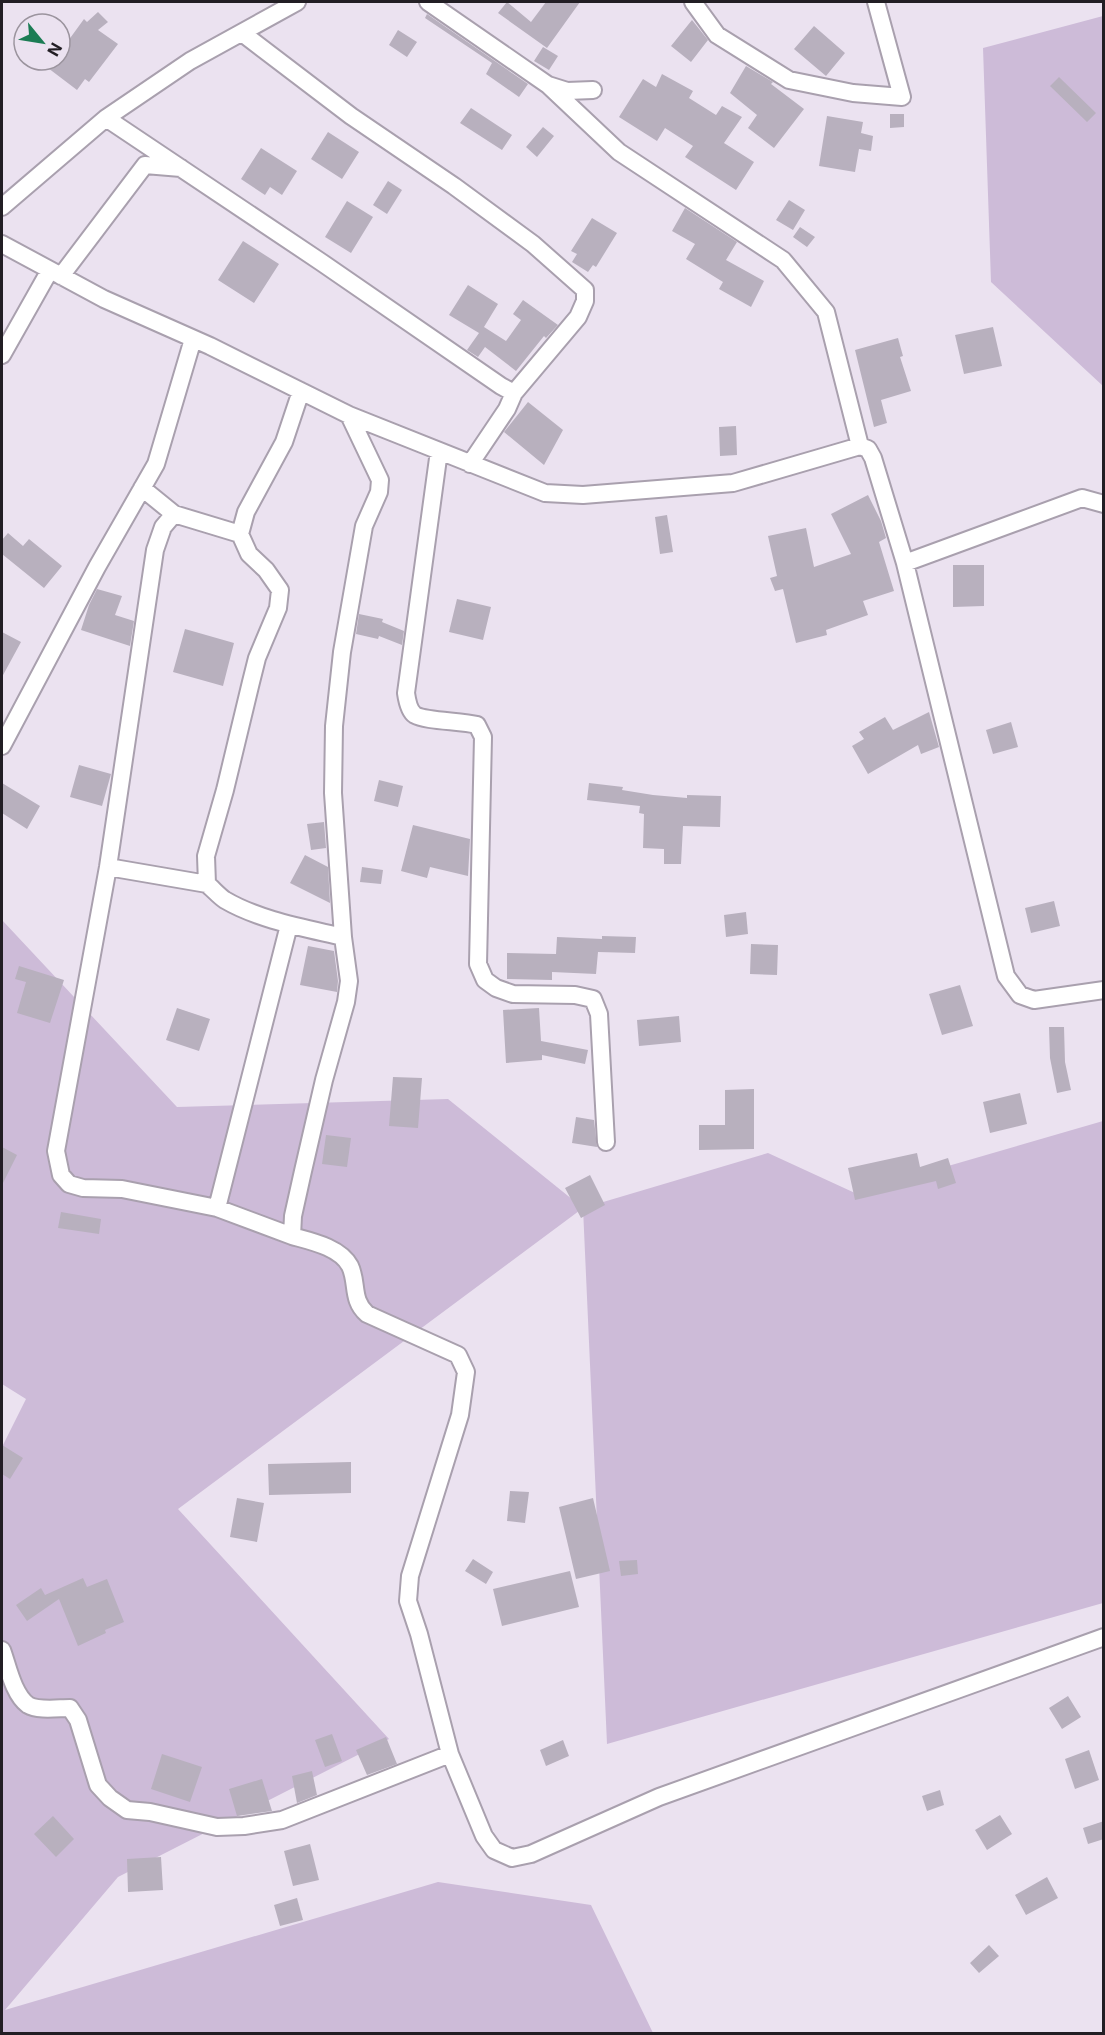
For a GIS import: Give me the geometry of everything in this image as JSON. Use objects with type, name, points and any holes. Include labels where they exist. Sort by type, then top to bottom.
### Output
[{"type":"street","points":[[2,207],[106,118],[190,61],[297,2]]},
{"type":"street","points":[[428,2],[548,85],[619,152],[783,260],[826,312],[860,446]]},
{"type":"street","points":[[693,2],[717,35],[789,80],[853,93],[902,97],[876,2]]},
{"type":"street","points":[[242,33],[351,116],[454,186],[533,244],[585,290],[585,301],[578,317],[514,393],[507,409],[470,464]]},
{"type":"street","points":[[548,85],[567,91],[593,90]]},
{"type":"street","points":[[106,118],[514,393]]},
{"type":"street","points":[[2,355],[56,273],[145,165],[182,168]]},
{"type":"street","points":[[2,244],[104,299],[193,339],[349,415],[545,493],[583,495],[733,483],[860,446],[868,449],[873,458],[905,562],[1006,976],[1020,995],[1034,1000],[1104,990]]},
{"type":"street","points":[[2,746],[97,567],[156,464],[193,339]]},
{"type":"street","points":[[207,884],[206,856],[225,790],[257,658],[278,608],[280,590],[267,570],[249,554],[240,534],[246,512],[284,442],[301,391]]},
{"type":"street","points":[[292,1236],[293,1216],[303,1171],[324,1080],[346,1002],[349,981],[343,937],[333,793],[334,726],[342,652],[364,526],[379,492],[380,480],[349,415]]},
{"type":"street","points":[[438,451],[406,693],[409,706],[415,715],[477,725],[483,737],[478,964],[485,980],[496,988],[513,994],[575,995],[593,999],[599,1014],[606,1142]]},
{"type":"street","points":[[142,488],[174,514],[240,534]]},
{"type":"street","points":[[905,562],[1082,498],[1104,504]]},
{"type":"street","points":[[174,514],[163,527],[155,550],[108,867],[56,1151],[62,1175],[69,1184],[82,1188],[122,1189],[217,1208],[338,1253],[350,1266],[359,1307],[367,1314],[458,1356],[466,1372],[460,1415],[410,1576],[408,1601],[419,1634],[450,1754],[484,1836],[494,1850],[512,1858],[531,1854],[659,1797],[1104,1637]]},
{"type":"street","points":[[108,867],[207,884],[223,899],[290,925],[343,937]]},
{"type":"street","points":[[217,1208],[290,925]]},
{"type":"street","points":[[2,1650],[18,1693],[29,1706],[70,1708],[78,1720],[98,1785],[110,1798],[128,1810],[150,1812],[217,1827],[244,1826],[282,1820],[450,1754]]},
{"type":"shaded area","points":[[1103,16],[1103,386],[991,282],[983,48]]},
{"type":"shaded area","points":[[2,920],[177,1107],[448,1099],[583,1208],[178,1509],[389,1739],[118,1877],[5,2010],[438,1882],[591,1905],[653,2033],[2,2033],[2,1447],[26,1399],[2,1384]]},
{"type":"shaded area","points":[[1103,1121],[1103,1603],[607,1744],[583,1208],[768,1153],[855,1193]]},
{"type":"building","points":[[507,2],[531,22],[546,2],[580,2],[547,48],[498,13]]},
{"type":"building","points":[[98,12],[108,22],[98,30],[118,44],[89,82],[85,79],[77,90],[53,72],[72,72],[72,36],[84,19],[87,22]]},
{"type":"building","points":[[427,14],[528,84],[519,97],[486,74],[492,63],[425,18]]},
{"type":"building","points":[[692,20],[708,40],[691,62],[671,46]]},
{"type":"building","points":[[814,26],[845,53],[826,76],[794,49]]},
{"type":"building","points":[[398,30],[417,42],[407,57],[389,45]]},
{"type":"building","points":[[543,47],[558,56],[549,70],[534,61]]},
{"type":"building","points":[[746,66],[773,82],[771,84],[804,109],[774,148],[748,128],[757,115],[730,93]]},
{"type":"building","points":[[662,74],[693,91],[689,98],[716,115],[722,106],[742,117],[724,143],[754,162],[736,190],[685,157],[693,146],[665,128],[657,141],[619,117],[643,79],[656,87]]},
{"type":"building","points":[[1059,77],[1096,113],[1087,122],[1050,86]]},
{"type":"building","points":[[471,108],[512,135],[502,150],[460,123]]},
{"type":"building","points":[[890,114],[904,114],[904,127],[890,128]]},
{"type":"building","points":[[827,116],[863,122],[861,133],[873,136],[871,151],[859,149],[855,172],[819,166]]},
{"type":"building","points":[[543,127],[554,136],[537,157],[526,147]]},
{"type":"building","points":[[328,132],[359,152],[342,179],[311,159]]},
{"type":"building","points":[[261,148],[297,171],[282,195],[270,187],[265,195],[241,179]]},
{"type":"building","points":[[388,181],[402,190],[387,214],[373,205]]},
{"type":"building","points":[[789,200],[805,210],[793,230],[776,220]]},
{"type":"building","points":[[347,201],[373,217],[351,253],[325,237]]},
{"type":"building","points":[[685,208],[737,242],[726,260],[764,281],[751,307],[719,289],[723,282],[686,259],[695,244],[672,231]]},
{"type":"building","points":[[592,218],[617,233],[596,267],[593,265],[588,272],[572,262],[577,254],[571,251]]},
{"type":"building","points":[[800,227],[815,237],[807,247],[793,237]]},
{"type":"building","points":[[243,241],[279,264],[254,303],[218,280]]},
{"type":"building","points":[[468,285],[498,304],[484,327],[506,341],[521,320],[513,314],[523,300],[558,325],[546,338],[544,336],[516,371],[485,347],[478,357],[467,350],[479,333],[449,315]]},
{"type":"building","points":[[993,327],[1002,366],[964,374],[955,335]]},
{"type":"building","points":[[898,338],[903,356],[900,357],[911,391],[881,400],[887,423],[874,427],[855,350]]},
{"type":"building","points":[[528,402],[563,430],[544,465],[504,432]]},
{"type":"building","points":[[736,426],[737,455],[720,456],[719,427]]},
{"type":"building","points":[[868,495],[881,521],[886,538],[879,542],[894,591],[863,601],[868,615],[826,630],[827,635],[796,643],[783,589],[775,591],[770,578],[777,576],[768,536],[806,528],[814,567],[851,554],[831,514]]},
{"type":"building","points":[[667,515],[673,552],[660,554],[655,517]]},
{"type":"building","points":[[8,533],[23,546],[29,539],[62,566],[44,588],[2,554],[2,540]]},
{"type":"building","points":[[953,565],[984,565],[984,606],[953,607]]},
{"type":"building","points":[[97,589],[122,596],[115,615],[134,621],[130,646],[81,630]]},
{"type":"building","points":[[457,599],[491,607],[483,640],[449,632]]},
{"type":"building","points":[[359,614],[383,619],[382,622],[404,631],[402,645],[379,636],[378,639],[356,634]]},
{"type":"building","points":[[185,629],[234,643],[223,686],[173,672]]},
{"type":"building","points":[[2,632],[21,642],[2,677]]},
{"type":"building","points":[[929,712],[939,747],[921,754],[918,745],[868,774],[852,746],[864,739],[859,732],[885,717],[893,730]]},
{"type":"building","points":[[1011,722],[1018,747],[993,754],[986,730]]},
{"type":"building","points":[[79,765],[111,774],[102,806],[70,797]]},
{"type":"building","points":[[379,780],[403,786],[398,807],[374,801]]},
{"type":"building","points":[[2,783],[40,806],[27,829],[2,813]]},
{"type":"building","points":[[589,783],[623,787],[622,790],[653,795],[687,798],[687,795],[721,796],[720,827],[683,826],[681,864],[664,864],[664,849],[643,848],[644,814],[639,813],[640,806],[587,800]]},
{"type":"building","points":[[324,822],[326,848],[311,850],[307,824]]},
{"type":"building","points":[[413,825],[470,839],[468,876],[430,867],[427,878],[401,871]]},
{"type":"building","points":[[305,855],[328,867],[330,903],[290,883]]},
{"type":"building","points":[[362,867],[383,870],[381,884],[360,882]]},
{"type":"building","points":[[1054,901],[1060,926],[1031,933],[1025,908]]},
{"type":"building","points":[[746,912],[748,934],[726,937],[724,915]]},
{"type":"building","points":[[602,936],[636,937],[635,953],[598,952],[596,974],[552,972],[552,980],[507,979],[507,953],[556,954],[557,937],[602,939]]},
{"type":"building","points":[[751,944],[778,945],[777,975],[750,974]]},
{"type":"building","points":[[308,946],[334,951],[338,981],[337,992],[300,985]]},
{"type":"building","points":[[19,966],[64,980],[50,1023],[17,1013],[26,982],[15,979]]},
{"type":"building","points":[[960,985],[973,1026],[942,1035],[929,994]]},
{"type":"building","points":[[177,1008],[210,1019],[199,1051],[166,1040]]},
{"type":"building","points":[[539,1008],[541,1041],[588,1050],[585,1064],[542,1055],[542,1060],[506,1063],[503,1010]]},
{"type":"building","points":[[679,1016],[681,1042],[639,1046],[637,1020]]},
{"type":"building","points":[[1049,1027],[1064,1027],[1065,1062],[1071,1090],[1057,1093],[1050,1058]]},
{"type":"building","points":[[393,1077],[422,1078],[418,1128],[389,1126]]},
{"type":"building","points":[[754,1089],[754,1149],[699,1150],[699,1125],[725,1125],[725,1090]]},
{"type":"building","points":[[1020,1093],[1027,1124],[990,1133],[983,1102]]},
{"type":"building","points":[[576,1117],[594,1120],[597,1147],[572,1143]]},
{"type":"building","points":[[326,1135],[351,1138],[347,1167],[322,1164]]},
{"type":"building","points":[[2,1147],[17,1155],[2,1185]]},
{"type":"building","points":[[917,1153],[920,1167],[948,1158],[956,1183],[938,1189],[936,1181],[855,1200],[848,1168]]},
{"type":"building","points":[[590,1175],[605,1205],[581,1218],[565,1188]]},
{"type":"building","points":[[61,1212],[101,1219],[99,1234],[58,1228]]},
{"type":"building","points":[[2,1445],[23,1458],[10,1479],[2,1474]]},
{"type":"building","points":[[351,1462],[351,1493],[269,1495],[268,1464]]},
{"type":"building","points":[[510,1491],[529,1492],[525,1523],[507,1521]]},
{"type":"building","points":[[237,1498],[264,1503],[257,1542],[230,1537]]},
{"type":"building","points":[[593,1498],[610,1571],[576,1579],[559,1507]]},
{"type":"building","points":[[473,1559],[493,1572],[486,1584],[465,1571]]},
{"type":"building","points":[[637,1560],[638,1574],[621,1576],[619,1561]]},
{"type":"building","points":[[570,1571],[579,1607],[502,1626],[493,1589]]},
{"type":"building","points":[[83,1578],[87,1587],[107,1579],[124,1622],[78,1646],[59,1599],[27,1621],[16,1605],[41,1588],[45,1595]]},
{"type":"building","points":[[1068,1696],[1081,1717],[1062,1729],[1049,1708]]},
{"type":"building","points":[[332,1734],[342,1761],[325,1767],[315,1740]]},
{"type":"building","points":[[386,1737],[397,1764],[367,1775],[356,1750]]},
{"type":"building","points":[[563,1740],[569,1756],[546,1766],[540,1750]]},
{"type":"building","points":[[1089,1750],[1099,1780],[1075,1789],[1065,1759]]},
{"type":"building","points":[[162,1754],[202,1767],[190,1802],[151,1789]]},
{"type":"building","points":[[312,1771],[317,1795],[297,1803],[292,1776]]},
{"type":"building","points":[[262,1779],[272,1811],[237,1816],[229,1789]]},
{"type":"building","points":[[940,1790],[944,1805],[927,1811],[922,1796]]},
{"type":"building","points":[[1000,1815],[1012,1834],[987,1850],[975,1830]]},
{"type":"building","points":[[53,1816],[74,1839],[56,1857],[34,1834]]},
{"type":"building","points":[[1104,1821],[1104,1839],[1088,1844],[1083,1828]]},
{"type":"building","points":[[310,1844],[319,1880],[293,1886],[284,1851]]},
{"type":"building","points":[[161,1857],[163,1890],[128,1892],[127,1859]]},
{"type":"building","points":[[1047,1877],[1058,1898],[1026,1915],[1015,1895]]},
{"type":"building","points":[[297,1898],[303,1920],[280,1926],[274,1905]]},
{"type":"building","points":[[989,1945],[999,1956],[979,1973],[970,1963]]}]
